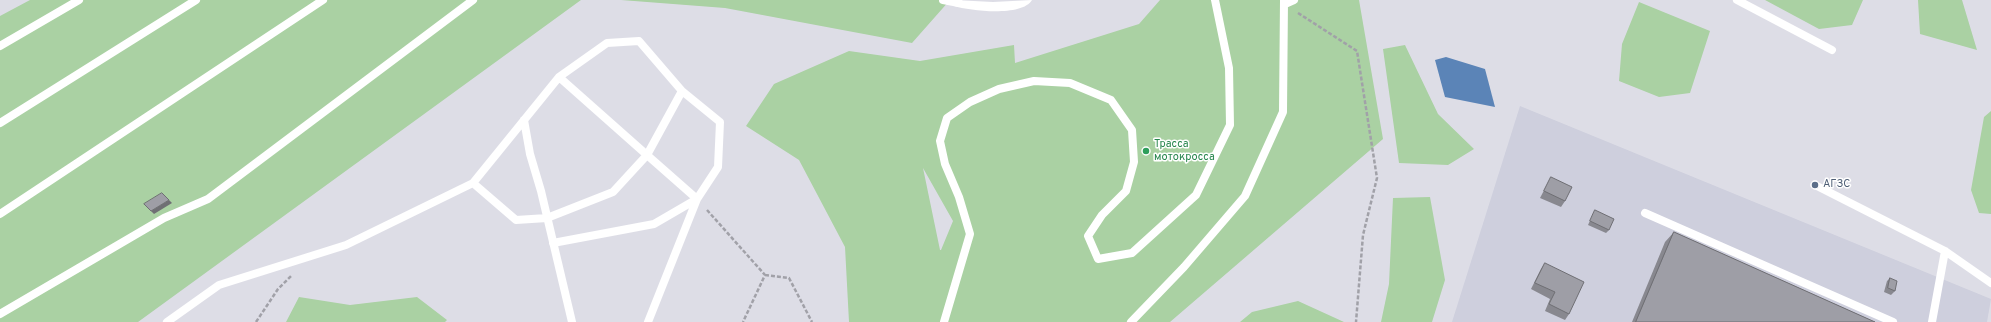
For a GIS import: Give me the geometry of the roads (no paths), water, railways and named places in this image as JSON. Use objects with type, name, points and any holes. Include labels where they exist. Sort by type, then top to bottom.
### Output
[{"type":"street","points":[[960,3],[982,6],[1018,4],[1025,0]]},
{"type":"lane","points":[[0,46],[80,0]]},
{"type":"lane","points":[[0,122],[196,0]]},
{"type":"lane","points":[[0,214],[323,0]]},
{"type":"lane","points":[[0,314],[164,218],[208,199],[473,0]]},
{"type":"lane","points":[[943,0],[960,3]]},
{"type":"lane","points":[[944,322],[970,234],[959,197],[945,164],[940,141],[947,118],[970,102],[999,89],[1034,81],[1070,83],[1111,100],[1132,130],[1134,162],[1126,191],[1102,215],[1088,236],[1098,259],[1132,253],[1196,195],[1230,125],[1229,68],[1214,0]]},
{"type":"lane","points":[[1131,322],[1184,267],[1244,196],[1283,112],[1285,2],[1294,0]]},
{"type":"lane","points":[[1738,0],[1832,50]]},
{"type":"lane","points":[[167,322],[219,285],[346,245],[473,183],[559,77],[607,42],[639,41],[682,91],[720,122],[718,168],[697,199],[648,322]]},
{"type":"lane","points":[[559,77],[697,199]]},
{"type":"lane","points":[[473,183],[516,220],[547,218],[613,192],[647,155],[682,91]]},
{"type":"lane","points":[[524,120],[530,154],[541,191],[572,322]]},
{"type":"lane","points":[[1815,185],[1945,251],[1991,284]]},
{"type":"lane","points":[[553,243],[654,224],[697,199]]},
{"type":"lane","points":[[1645,212],[1893,322]]},
{"type":"lane","points":[[1932,322],[1945,251]]},
{"type":"water","points":[[1446,57],[1485,69],[1495,107],[1445,97],[1435,60]]},
{"type":"place","name":"Трасса мотокросса","points":[[1146,151]]},
{"type":"place","name":"АГЗС","points":[[1815,185]]}]
